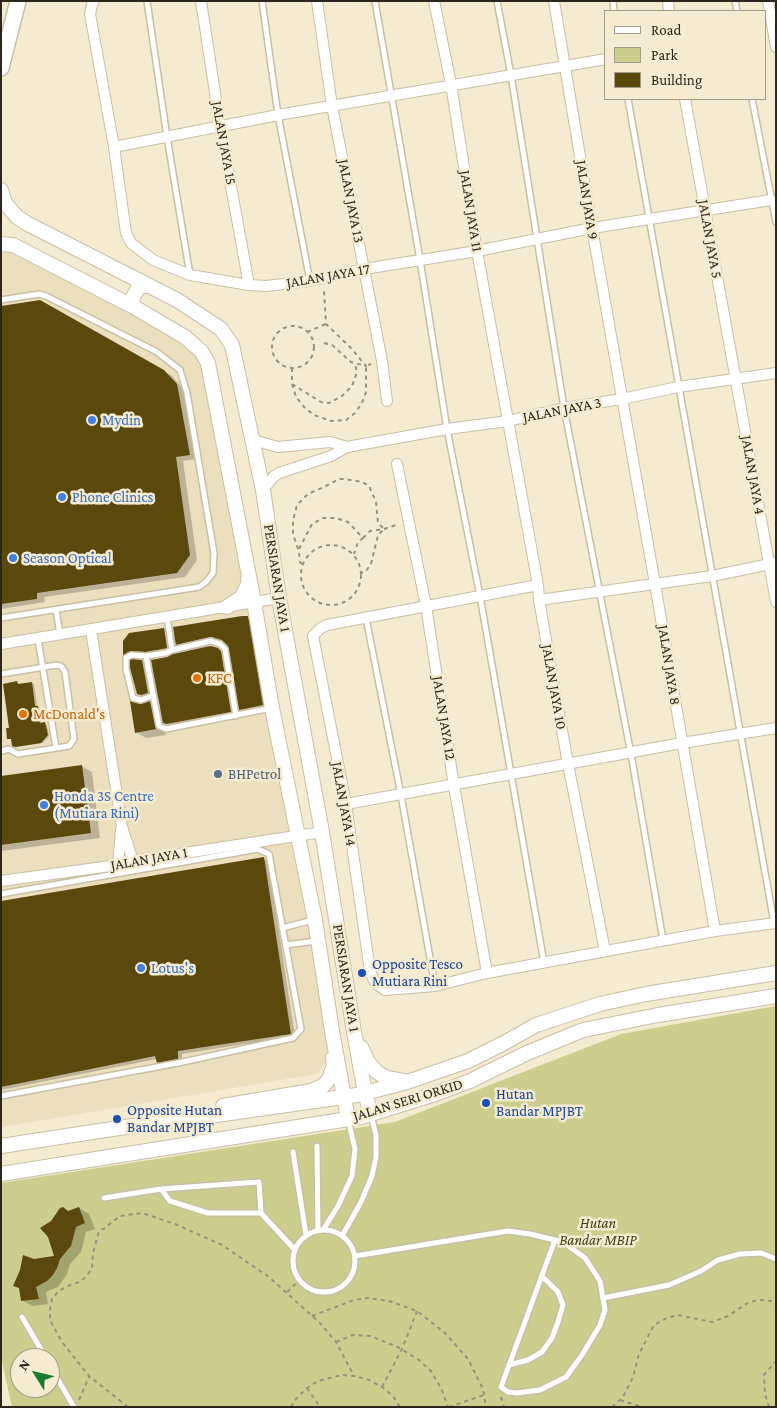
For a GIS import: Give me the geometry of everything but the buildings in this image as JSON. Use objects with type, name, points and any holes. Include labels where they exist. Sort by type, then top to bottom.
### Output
[{"type":"main road","points":[[1,68],[18,1]]},
{"type":"main road","name":"PERSIARAN JAYA 1","points":[[1,190],[5,203],[17,217],[150,286],[210,321],[221,329],[232,345],[263,490],[279,598],[322,832],[354,1032],[365,1093],[371,1114]]},
{"type":"main road","name":"PERSIARAN JAYA 1","points":[[1,244],[13,245],[134,308],[185,337],[200,351],[208,363],[254,602],[272,708],[319,941],[332,1031],[348,1119]]},
{"type":"main road","points":[[134,308],[132,299],[138,288],[150,286]]},
{"type":"main road","points":[[226,607],[242,597],[246,592],[248,573]]},
{"type":"main road","name":"JALAN SERI ORKID","points":[[1,1146],[365,1093],[407,1082],[468,1060],[536,1025],[600,1004],[646,994],[776,973]]},
{"type":"main road","name":"JALAN SERI ORKID","points":[[1,1174],[371,1114],[470,1081],[527,1053],[583,1030],[658,1015],[776,996]]},
{"type":"main road","points":[[167,1122],[231,1104],[311,1091],[323,1086],[329,1079],[334,1065],[332,1031]]},
{"type":"main road","points":[[354,1032],[368,1062],[377,1072],[386,1078],[407,1082]]},
{"type":"street","name":"JALAN JAYA 15","points":[[201,1],[220,126],[249,285]]},
{"type":"street","name":"JALAN JAYA 13","points":[[317,1],[332,106],[382,361],[388,401]]},
{"type":"street","name":"JALAN JAYA 11","points":[[434,1],[451,84],[508,421]]},
{"type":"street","name":"JALAN JAYA 9","points":[[554,1],[622,399]]},
{"type":"street","points":[[768,1],[776,47]]},
{"type":"street","name":"JALAN JAYA 17","points":[[93,3],[90,14],[114,147],[126,233],[131,243],[152,260],[190,275],[266,286],[310,281],[364,269],[478,251],[592,228],[771,200]]},
{"type":"street","points":[[114,147],[278,115],[604,58]]},
{"type":"street","name":"JALAN JAYA 5","points":[[685,100],[736,379]]},
{"type":"street","name":"JALAN JAYA 3","points":[[347,447],[508,421],[564,408],[622,399],[678,387],[776,372]]},
{"type":"street","name":"JALAN JAYA 4","points":[[736,379],[772,564],[776,602]]},
{"type":"street","name":"JALAN JAYA 8","points":[[622,399],[715,931]]},
{"type":"street","name":"JALAN JAYA 10","points":[[508,421],[568,764],[605,951]]},
{"type":"street","points":[[253,440],[278,447],[330,442],[347,447]]},
{"type":"street","points":[[263,490],[273,477],[279,473],[331,456],[347,447]]},
{"type":"street","name":"JALAN JAYA 12","points":[[397,464],[426,606],[454,786],[487,973]]},
{"type":"street","points":[[539,600],[712,576],[772,564]]},
{"type":"street","points":[[366,618],[538,585]]},
{"type":"street","points":[[1,644],[279,598]]},
{"type":"street","name":"JALAN JAYA 14","points":[[366,618],[321,628],[314,636],[314,640],[346,804],[370,971],[375,983],[385,990],[435,986]]},
{"type":"street","points":[[91,630],[122,827],[134,866]]},
{"type":"street","points":[[346,804],[776,728]]},
{"type":"street","points":[[119,869],[122,827]]},
{"type":"street","name":"JALAN JAYA 1","points":[[1,881],[119,869],[322,832]]},
{"type":"street","points":[[435,986],[487,973],[544,964],[605,951],[715,931],[775,924]]},
{"type":"lane","points":[[147,1],[190,275]]},
{"type":"lane","points":[[262,1],[278,115],[310,281]]},
{"type":"lane","points":[[375,1],[420,260],[447,430],[480,596],[544,964]]},
{"type":"lane","points":[[497,1],[511,75],[564,408],[631,754],[663,941]]},
{"type":"lane","points":[[628,100],[775,924]]},
{"type":"lane","points":[[752,100],[776,222]]},
{"type":"lane","points":[[1,300],[39,294],[46,296],[157,352],[180,370],[187,393],[214,554],[212,573],[206,582],[199,587],[1,618]]},
{"type":"lane","points":[[56,610],[60,635]]},
{"type":"lane","points":[[167,617],[172,650]]},
{"type":"lane","points":[[366,618],[401,795],[435,986]]},
{"type":"lane","points":[[38,639],[56,748]]},
{"type":"lane","points":[[152,696],[140,700],[132,698],[126,669],[126,658],[130,655],[146,656],[166,653],[211,641],[225,648],[236,716]]},
{"type":"lane","points":[[146,656],[159,726],[166,729],[272,708]]},
{"type":"lane","points":[[1,674],[56,665],[62,667],[65,672],[74,739],[69,746],[18,754],[9,750],[1,750]]},
{"type":"lane","points":[[1,1096],[178,1063],[293,1038],[301,1029],[269,854],[258,849],[134,866]]},
{"type":"lane","points":[[1,894],[119,869]]},
{"type":"lane","points":[[282,928],[315,920]]},
{"type":"lane","points":[[286,945],[319,941]]},
{"type":"lane","points":[[342,1236],[361,1202],[372,1176],[376,1157],[376,1135],[371,1114]]},
{"type":"lane","points":[[320,1231],[338,1206],[352,1176],[355,1149],[348,1119]]},
{"type":"lane","points":[[317,1146],[320,1231]]},
{"type":"lane","points":[[292,1152],[306,1235]]},
{"type":"lane","points":[[104,1198],[161,1189],[259,1182],[261,1213],[295,1250]]},
{"type":"lane","points":[[161,1189],[170,1201],[208,1213],[261,1213]]},
{"type":"lane","points":[[328,1230],[342,1236],[352,1247],[354,1256],[351,1276],[337,1289],[327,1292],[307,1287],[295,1271],[293,1260],[295,1250],[306,1235],[320,1231],[328,1230]]},
{"type":"lane","points":[[354,1256],[508,1231],[530,1234],[564,1242],[585,1258],[600,1281],[605,1310],[600,1325],[566,1377],[540,1390],[518,1393],[508,1392],[501,1387],[555,1240]]},
{"type":"lane","points":[[603,1298],[668,1285],[702,1270],[718,1260],[740,1254],[761,1253],[776,1259]]},
{"type":"lane","points":[[509,1365],[528,1360],[542,1352],[552,1338],[558,1322],[562,1305],[558,1292],[541,1277]]},
{"type":"lane","points":[[22,1317],[40,1348]]},
{"type":"lane","points":[[60,1382],[75,1407]]},
{"type":"path","points":[[292,368],[292,384],[296,398],[314,415],[331,421],[346,420],[362,403],[366,392],[366,366],[352,348],[326,324],[323,278]]},
{"type":"path","points":[[307,332],[326,324]]},
{"type":"path","points":[[294,326],[307,332],[312,338],[314,352],[306,364],[292,368],[276,360],[272,348],[276,336],[287,327],[294,326]]},
{"type":"path","points":[[324,343],[332,345],[346,359],[355,364],[366,366],[382,361]]},
{"type":"path","points":[[292,384],[320,402],[329,403],[348,392],[352,386],[357,372],[355,364]]},
{"type":"path","points":[[302,564],[294,541],[292,527],[297,505],[308,494],[339,479],[367,484],[376,502],[378,523],[384,529]]},
{"type":"path","points":[[298,549],[312,524],[323,518],[345,520],[357,530],[362,538]]},
{"type":"path","points":[[354,554],[358,542],[370,531],[384,529],[409,521]]},
{"type":"path","points":[[361,573],[371,564],[378,536],[384,529]]},
{"type":"path","points":[[333,544],[343,546],[354,554],[361,573],[359,587],[354,595],[346,602],[336,605],[316,602],[302,586],[300,575],[302,564],[314,549],[323,545],[333,544]]},
{"type":"path","points":[[128,1407],[89,1376],[62,1342],[50,1320],[50,1309],[52,1299],[57,1293],[65,1287],[79,1282],[86,1277],[92,1268],[93,1253],[99,1231],[120,1216],[142,1212],[183,1227],[222,1245],[269,1277],[312,1316],[336,1342],[354,1376]]},
{"type":"path","points":[[287,1292],[300,1280]]},
{"type":"path","points":[[312,1316],[354,1300],[368,1298],[417,1310],[445,1333],[468,1359],[483,1389],[486,1407]]},
{"type":"path","points":[[612,1407],[620,1400],[633,1377],[639,1354],[654,1325],[678,1315],[712,1322],[728,1316],[748,1302],[761,1300],[772,1301],[776,1304]]},
{"type":"path","points":[[382,1387],[402,1349],[417,1310]]},
{"type":"path","points":[[336,1342],[353,1335],[370,1336],[402,1349],[419,1360],[431,1372],[441,1388],[448,1407],[484,1395]]},
{"type":"path","points":[[768,1407],[764,1375],[776,1361]]},
{"type":"path","points":[[291,1407],[307,1388],[329,1377],[342,1375],[369,1380],[382,1387],[400,1407]]},
{"type":"path","points":[[75,1407],[89,1376]]},
{"type":"path","points":[[307,1388],[320,1407]]},
{"type":"path","points":[[620,1400],[642,1407]]},
{"type":"shaded area","points":[[13,251],[200,349],[334,1043],[327,1061],[317,1074],[1,1127],[1,253]]},
{"type":"green space","name":"Hutan Bandar MBIP","points":[[776,1006],[776,1407],[12,1407],[10,1398],[60,1398],[60,1348],[10,1348],[10,1398],[1,1357],[1,1183],[395,1122],[621,1034]]},
{"type":"place","name":"Mydin","points":[[92,420]]},
{"type":"place","name":"Phone Clinics","points":[[62,497]]},
{"type":"place","name":"Season Optical","points":[[13,558]]},
{"type":"place","name":"KFC","points":[[197,678]]},
{"type":"place","name":"McDonald's","points":[[23,714]]},
{"type":"place","name":"BHPetrol","points":[[218,774]]},
{"type":"place","name":"Honda 3S Centre (Mutiara Rini)","points":[[44,805]]},
{"type":"place","name":"Lotus's","points":[[141,968]]},
{"type":"place","name":"Opposite Tesco Mutiara Rini","points":[[362,973]]},
{"type":"place","name":"Hutan Bandar MPJBT","points":[[486,1103]]},
{"type":"place","name":"Opposite Hutan Bandar MPJBT","points":[[117,1119]]}]
